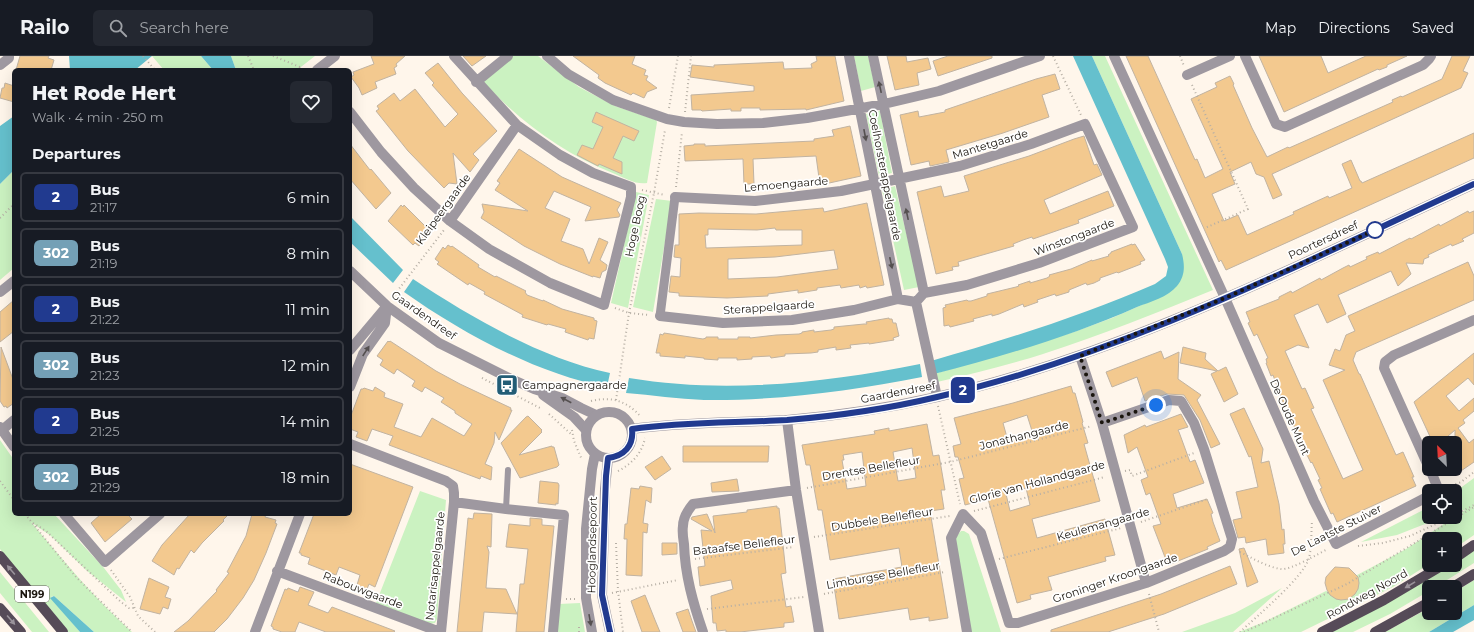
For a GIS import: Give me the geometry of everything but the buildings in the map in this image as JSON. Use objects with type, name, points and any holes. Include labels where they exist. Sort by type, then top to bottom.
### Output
[{"type":"main road","points":[[1462,553],[1474,545]]},
{"type":"main road","name":"N199","points":[[0,556],[63,632]]},
{"type":"main road","name":"Rondweg Noord","points":[[1322,632],[1384,600],[1431,572]]},
{"type":"main road","points":[[1462,581],[1474,574]]},
{"type":"main road","points":[[1375,632],[1422,606]]},
{"type":"main road","name":"N199","points":[[0,608],[21,632]]},
{"type":"street","points":[[0,65],[9,58],[9,56]]},
{"type":"street","points":[[320,68],[335,56]]},
{"type":"street","points":[[454,56],[517,126],[560,155],[593,173],[631,187]]},
{"type":"street","points":[[476,82],[508,56]]},
{"type":"street","points":[[547,56],[568,74],[613,100],[666,119],[684,122],[717,124],[763,123],[807,118],[884,104],[939,90],[1040,56]]},
{"type":"street","name":"Coelhorsterappelgaarde","points":[[849,56],[898,299]]},
{"type":"street","name":"Coelhorsterappelgaarde","points":[[873,56],[924,294]]},
{"type":"street","name":"De Oude Munt","points":[[1114,56],[1225,298],[1314,501],[1336,544]]},
{"type":"street","points":[[1187,75],[1230,56]]},
{"type":"street","points":[[1245,56],[1276,124],[1285,127],[1423,65],[1430,56]]},
{"type":"street","points":[[352,115],[381,152],[414,188],[450,221]]},
{"type":"street","name":"Mantetgaarde","points":[[875,184],[960,166],[1031,144],[1085,124]]},
{"type":"street","name":"Winstongaarde","points":[[924,294],[967,285],[1039,263],[1133,227],[1085,124]]},
{"type":"street","name":"Kleipeergaarde","points":[[450,221],[517,126]]},
{"type":"street","name":"Lemoengaarde","points":[[675,197],[755,201],[841,191],[875,184]]},
{"type":"street","name":"Poortersdreef","points":[[1225,298],[1474,184]]},
{"type":"street","name":"Hoge Boog","points":[[450,221],[489,249],[550,283],[604,305],[631,197],[631,187]]},
{"type":"street","points":[[660,316],[675,197]]},
{"type":"street","name":"Gaardendreef","points":[[352,273],[387,306],[439,343],[534,389],[562,398],[596,415]]},
{"type":"street","points":[[0,292],[12,282]]},
{"type":"street","points":[[924,294],[916,302],[936,397]]},
{"type":"street","name":"Gaardendreef","points":[[632,429],[658,426],[787,420],[849,414],[936,397],[1008,378],[1080,356],[1225,298]]},
{"type":"street","name":"Sterappelgaarde","points":[[660,316],[723,323],[792,320],[854,310],[898,299],[916,302]]},
{"type":"street","points":[[352,348],[387,306]]},
{"type":"street","points":[[352,382],[363,354],[385,323],[387,306]]},
{"type":"street","points":[[1422,452],[1384,368],[1385,362],[1394,355],[1474,320]]},
{"type":"street","points":[[1080,356],[1102,423],[1169,400],[1181,401],[1194,423],[1204,449],[1232,540],[1230,547]]},
{"type":"street","name":"Gaardendreef","points":[[534,389],[574,417],[586,430]]},
{"type":"street","points":[[606,411],[619,413],[626,419],[632,429],[632,439],[626,451],[616,457],[608,458],[596,454],[587,444],[586,430],[590,421],[596,415],[606,411]]},
{"type":"street","points":[[787,420],[796,490],[819,632]]},
{"type":"street","points":[[12,421],[1,429],[12,444]]},
{"type":"street","name":"Glorie van Hollandgaarde","points":[[1102,423],[1117,473],[1146,583]]},
{"type":"street","name":"Notarisappelgaarde","points":[[352,445],[446,481],[453,486],[454,502],[440,632]]},
{"type":"street","name":"Hooglandsepoort","points":[[592,632],[586,598],[586,529],[592,469],[596,454]]},
{"type":"street","name":"Hooglandsepoort","points":[[608,458],[605,489],[602,595],[610,632]]},
{"type":"street","points":[[704,632],[696,610],[684,561],[683,525],[687,511],[693,504],[796,490]]},
{"type":"street","name":"De Laatste Stuiver","points":[[1336,544],[1422,500]]},
{"type":"street","name":"Notarisappelgaarde","points":[[454,502],[564,515],[554,632]]},
{"type":"street","points":[[963,514],[951,538],[967,632]]},
{"type":"street","name":"Groninger Kroongaarde","points":[[963,514],[981,533],[1009,623],[1018,623],[1146,583],[1224,551],[1230,547]]},
{"type":"street","points":[[66,516],[105,562],[158,516]]},
{"type":"street","points":[[255,632],[299,516]]},
{"type":"street","name":"Rabouwgaarde","points":[[278,571],[440,632]]},
{"type":"lane","points":[[506,509],[508,470]]},
{"type":"path","points":[[143,56],[153,68]]},
{"type":"path","points":[[248,56],[253,68]]},
{"type":"path","points":[[273,56],[300,67]]},
{"type":"path","name":"Hoge Boog","points":[[616,400],[629,313],[654,193],[678,56]]},
{"type":"path","points":[[1053,56],[1085,124]]},
{"type":"path","points":[[1187,75],[1248,210],[1195,233]]},
{"type":"path","points":[[631,187],[675,197]]},
{"type":"path","points":[[0,218],[12,206]]},
{"type":"path","name":"Kleipeergaarde","points":[[387,306],[450,221]]},
{"type":"path","points":[[622,311],[660,316]]},
{"type":"path","points":[[936,397],[963,514]]},
{"type":"path","points":[[581,408],[588,402],[596,400],[616,400],[624,402],[640,416],[645,427],[644,440],[641,450],[625,468],[616,472],[616,477]]},
{"type":"path","points":[[574,417],[571,434],[582,459],[592,469]]},
{"type":"path","name":"Jonathangaarde","points":[[950,462],[1102,423]]},
{"type":"path","name":"Glorie van Hollandgaarde","points":[[963,514],[1130,470],[1132,476],[1204,449]]},
{"type":"path","name":"Drentse Bellefleur","points":[[796,490],[950,462]]},
{"type":"path","points":[[1456,484],[1474,472]]},
{"type":"path","points":[[0,481],[12,497]]},
{"type":"path","name":"Keulemangaarde","points":[[990,562],[1131,526],[1219,495]]},
{"type":"path","points":[[1240,632],[1275,600],[1304,570],[1309,559],[1314,501]]},
{"type":"path","points":[[1462,512],[1474,506]]},
{"type":"path","points":[[1244,632],[1347,584],[1474,506]]},
{"type":"path","name":"Dubbele Bellefleur","points":[[804,542],[963,514]]},
{"type":"path","points":[[26,516],[76,576],[132,632]]},
{"type":"path","points":[[30,521],[46,531],[121,602],[129,608],[135,608]]},
{"type":"path","points":[[1355,546],[1383,543],[1410,536],[1436,524]]},
{"type":"path","points":[[615,540],[618,591],[623,632]]},
{"type":"path","name":"Bataafse Bellefleur","points":[[684,561],[804,542]]},
{"type":"path","name":"De Laatste Stuiver","points":[[1230,547],[1262,563],[1282,569],[1309,559],[1336,544]]},
{"type":"path","points":[[105,562],[130,597],[138,616],[155,632]]},
{"type":"path","name":"Limburgse Bellefleur","points":[[696,610],[813,596],[956,570]]},
{"type":"path","points":[[602,595],[687,578]]},
{"type":"path","points":[[1146,583],[1159,632]]},
{"type":"green space","points":[[152,56],[201,56],[211,68],[162,68]]},
{"type":"green space","points":[[231,56],[315,56],[300,68],[235,68]]},
{"type":"green space","points":[[512,56],[538,56],[579,87],[615,106],[656,120],[657,122],[647,183],[631,181],[578,157],[544,136],[528,124],[498,97],[483,82]]},
{"type":"green space","points":[[854,56],[868,56],[875,87],[861,91]]},
{"type":"green space","points":[[1092,56],[1105,56],[1213,290],[1129,324],[1043,354],[937,382],[934,374],[1074,332],[1112,318],[1169,293],[1182,254]]},
{"type":"green space","points":[[880,111],[892,173],[879,176],[866,114]]},
{"type":"green space","points":[[12,172],[12,270],[0,280],[0,184]]},
{"type":"green space","points":[[895,186],[919,287],[904,290],[882,190]]},
{"type":"green space","points":[[636,192],[649,195],[628,308],[611,303]]},
{"type":"green space","points":[[656,199],[672,201],[653,312],[633,307]]},
{"type":"green space","points":[[0,440],[12,457],[12,516],[56,516],[104,568],[121,590],[126,602],[86,570],[51,536],[31,522],[92,593],[132,632],[94,632],[54,596],[51,597],[80,632],[68,632],[13,567],[0,549]]},
{"type":"green space","points":[[1474,478],[1474,535],[1462,543],[1462,532],[1432,532],[1444,524],[1462,524],[1462,512],[1465,510],[1462,510],[1462,487]]},
{"type":"green space","points":[[420,491],[446,500],[437,619],[435,623],[430,624],[376,603]]},
{"type":"green space","points":[[1422,511],[1422,524],[1425,524],[1397,535],[1361,542]]},
{"type":"green space","points":[[961,531],[969,534],[1001,632],[971,632],[956,544],[956,537]]},
{"type":"green space","points":[[1422,538],[1422,568],[1393,587],[1301,632],[1239,632],[1264,622],[1326,591],[1332,594],[1358,579],[1357,575],[1406,549]]},
{"type":"green space","points":[[1474,550],[1474,563],[1462,571],[1462,558]]},
{"type":"green space","points":[[0,572],[49,632],[32,632],[0,593]]},
{"type":"green space","points":[[1438,572],[1460,572],[1447,580],[1424,580]]},
{"type":"green space","points":[[1474,580],[1474,605],[1462,612],[1462,588]]},
{"type":"green space","points":[[1422,581],[1422,595],[1390,614],[1353,632],[1332,632]]},
{"type":"green space","points":[[1282,588],[1233,632],[1182,632],[1235,613]]},
{"type":"green space","points":[[580,603],[585,632],[556,632],[559,604]]},
{"type":"green space","points":[[1422,612],[1422,620],[1449,620],[1429,632],[1385,632]]},
{"type":"water","points":[[69,56],[152,56],[137,68],[70,68]]},
{"type":"water","points":[[201,56],[231,56],[235,68],[211,68]]},
{"type":"water","points":[[1073,56],[1092,56],[1182,254],[1184,267],[1182,278],[1173,290],[1164,296],[1088,327],[1011,353],[934,374],[931,361],[1072,317],[1128,296],[1155,284],[1166,276],[1168,267],[1165,259]]},
{"type":"water","points":[[12,117],[12,172],[0,184],[0,126]]},
{"type":"water","points":[[352,218],[403,270],[393,283],[352,244]]},
{"type":"water","points":[[413,279],[483,322],[533,347],[584,366],[610,373],[607,387],[581,381],[527,362],[475,337],[404,292]]},
{"type":"water","points":[[920,364],[922,377],[841,391],[786,397],[704,400],[626,393],[629,378],[665,383],[738,386],[812,381],[884,371]]},
{"type":"water","points":[[54,596],[94,632],[80,632],[50,598]]},
{"type":"water","points":[[1474,605],[1474,620],[1453,632],[1429,632],[1449,620],[1462,620],[1462,612]]},
{"type":"bus line","name":"2","points":[[610,632],[602,595],[606,476],[608,458],[616,457],[626,451],[632,439],[632,429],[658,426],[787,420],[849,414],[936,397],[1008,378],[1080,356],[1225,298],[1474,184]]},
{"type":"place","name":"Campagnergaarde","points":[[507,385]]},
{"type":"route","points":[[1156,405],[1102,423],[1080,356],[1225,298],[1375,230]]}]
